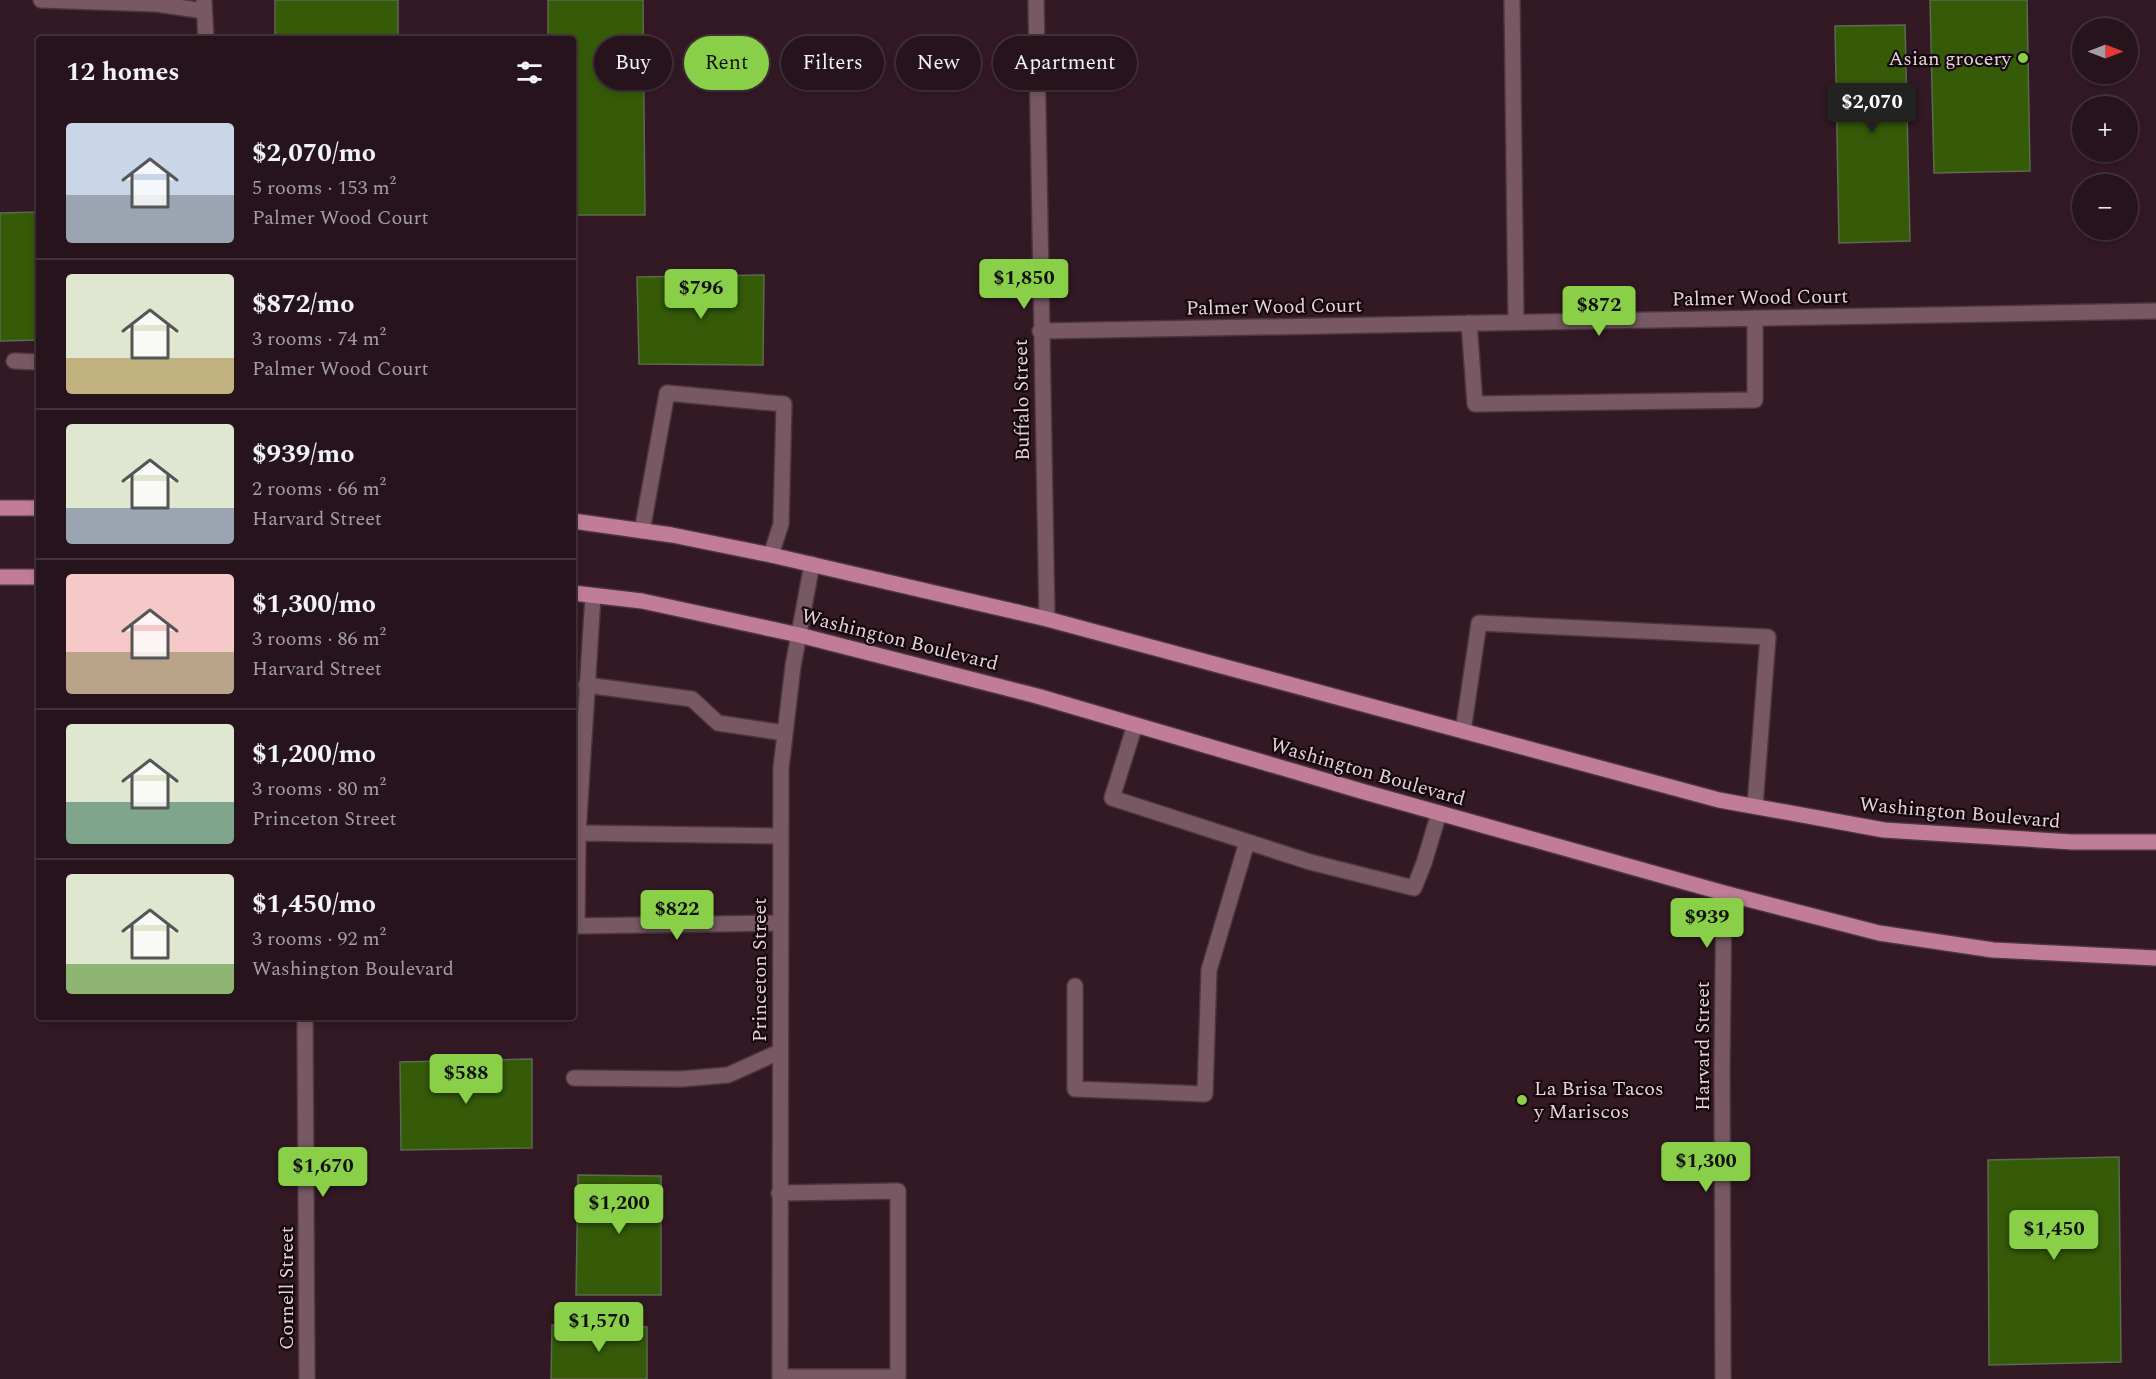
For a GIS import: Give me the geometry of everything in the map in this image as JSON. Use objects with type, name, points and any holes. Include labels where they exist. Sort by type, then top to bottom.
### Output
[{"type":"main road","points":[[0,508],[36,508]]},
{"type":"main road","name":"Washington Boulevard","points":[[576,521],[771,555],[1047,619],[1719,800],[1884,830],[2040,841],[2156,842]]},
{"type":"main road","points":[[0,577],[36,577]]},
{"type":"main road","name":"Washington Boulevard","points":[[576,593],[642,601],[798,635],[1037,696],[1438,813],[1724,893],[1878,933],[1994,950],[2156,958]]},
{"type":"street","points":[[41,0],[204,5],[206,36]]},
{"type":"street","name":"Buffalo Street","points":[[1036,0],[1040,331],[1047,619]]},
{"type":"street","points":[[1512,0],[1516,322]]},
{"type":"street","name":"Palmer Wood Court","points":[[1040,331],[2156,311]]},
{"type":"street","points":[[1469,323],[1475,404],[1755,400],[1755,318]]},
{"type":"street","points":[[14,361],[36,362]]},
{"type":"street","points":[[642,531],[667,393],[784,404],[781,524],[771,555]]},
{"type":"street","name":"Princeton Street","points":[[780,1378],[781,768],[798,635],[812,564]]},
{"type":"street","points":[[576,895],[586,685],[593,596]]},
{"type":"street","points":[[1463,731],[1479,623],[1768,638],[1755,806]]},
{"type":"street","points":[[586,685],[692,699],[718,723],[784,733]]},
{"type":"street","points":[[1135,725],[1112,798],[1310,862],[1414,888],[1424,863],[1438,813]]},
{"type":"street","points":[[578,832],[780,836]]},
{"type":"street","points":[[1075,986],[1075,1089],[1206,1094],[1209,970],[1247,842]]},
{"type":"street","name":"Harvard Street","points":[[1723,1379],[1724,893]]},
{"type":"street","points":[[576,926],[780,923]]},
{"type":"street","name":"Cornell Street","points":[[305,1020],[307,1379]]},
{"type":"street","points":[[574,1078],[681,1079],[728,1075],[779,1052]]},
{"type":"street","points":[[779,1193],[898,1191],[898,1377],[780,1378]]},
{"type":"building","points":[[275,0],[398,0],[398,36],[275,36]]},
{"type":"building","points":[[548,0],[643,0],[643,36],[594,36],[594,90],[644,90],[645,215],[576,215],[576,36],[548,36]]},
{"type":"building","points":[[1930,0],[2027,0],[2030,171],[1934,173]]},
{"type":"building","points":[[1905,25],[1910,241],[1839,243],[1835,26]]},
{"type":"building","points":[[36,212],[36,340],[0,341],[0,213]]},
{"type":"building","points":[[764,275],[763,365],[639,364],[637,277]]},
{"type":"building","points":[[532,1059],[532,1148],[401,1150],[400,1062]]},
{"type":"building","points":[[2119,1157],[2121,1362],[1989,1365],[1988,1160]]},
{"type":"building","points":[[578,1175],[661,1176],[661,1295],[576,1295]]},
{"type":"building","points":[[552,1325],[647,1327],[647,1379],[551,1379]]},
{"type":"place","name":"Asian grocery","points":[[2023,58]]},
{"type":"place","name":"La Brisa Tacos y Mariscos","points":[[1522,1100]]}]
